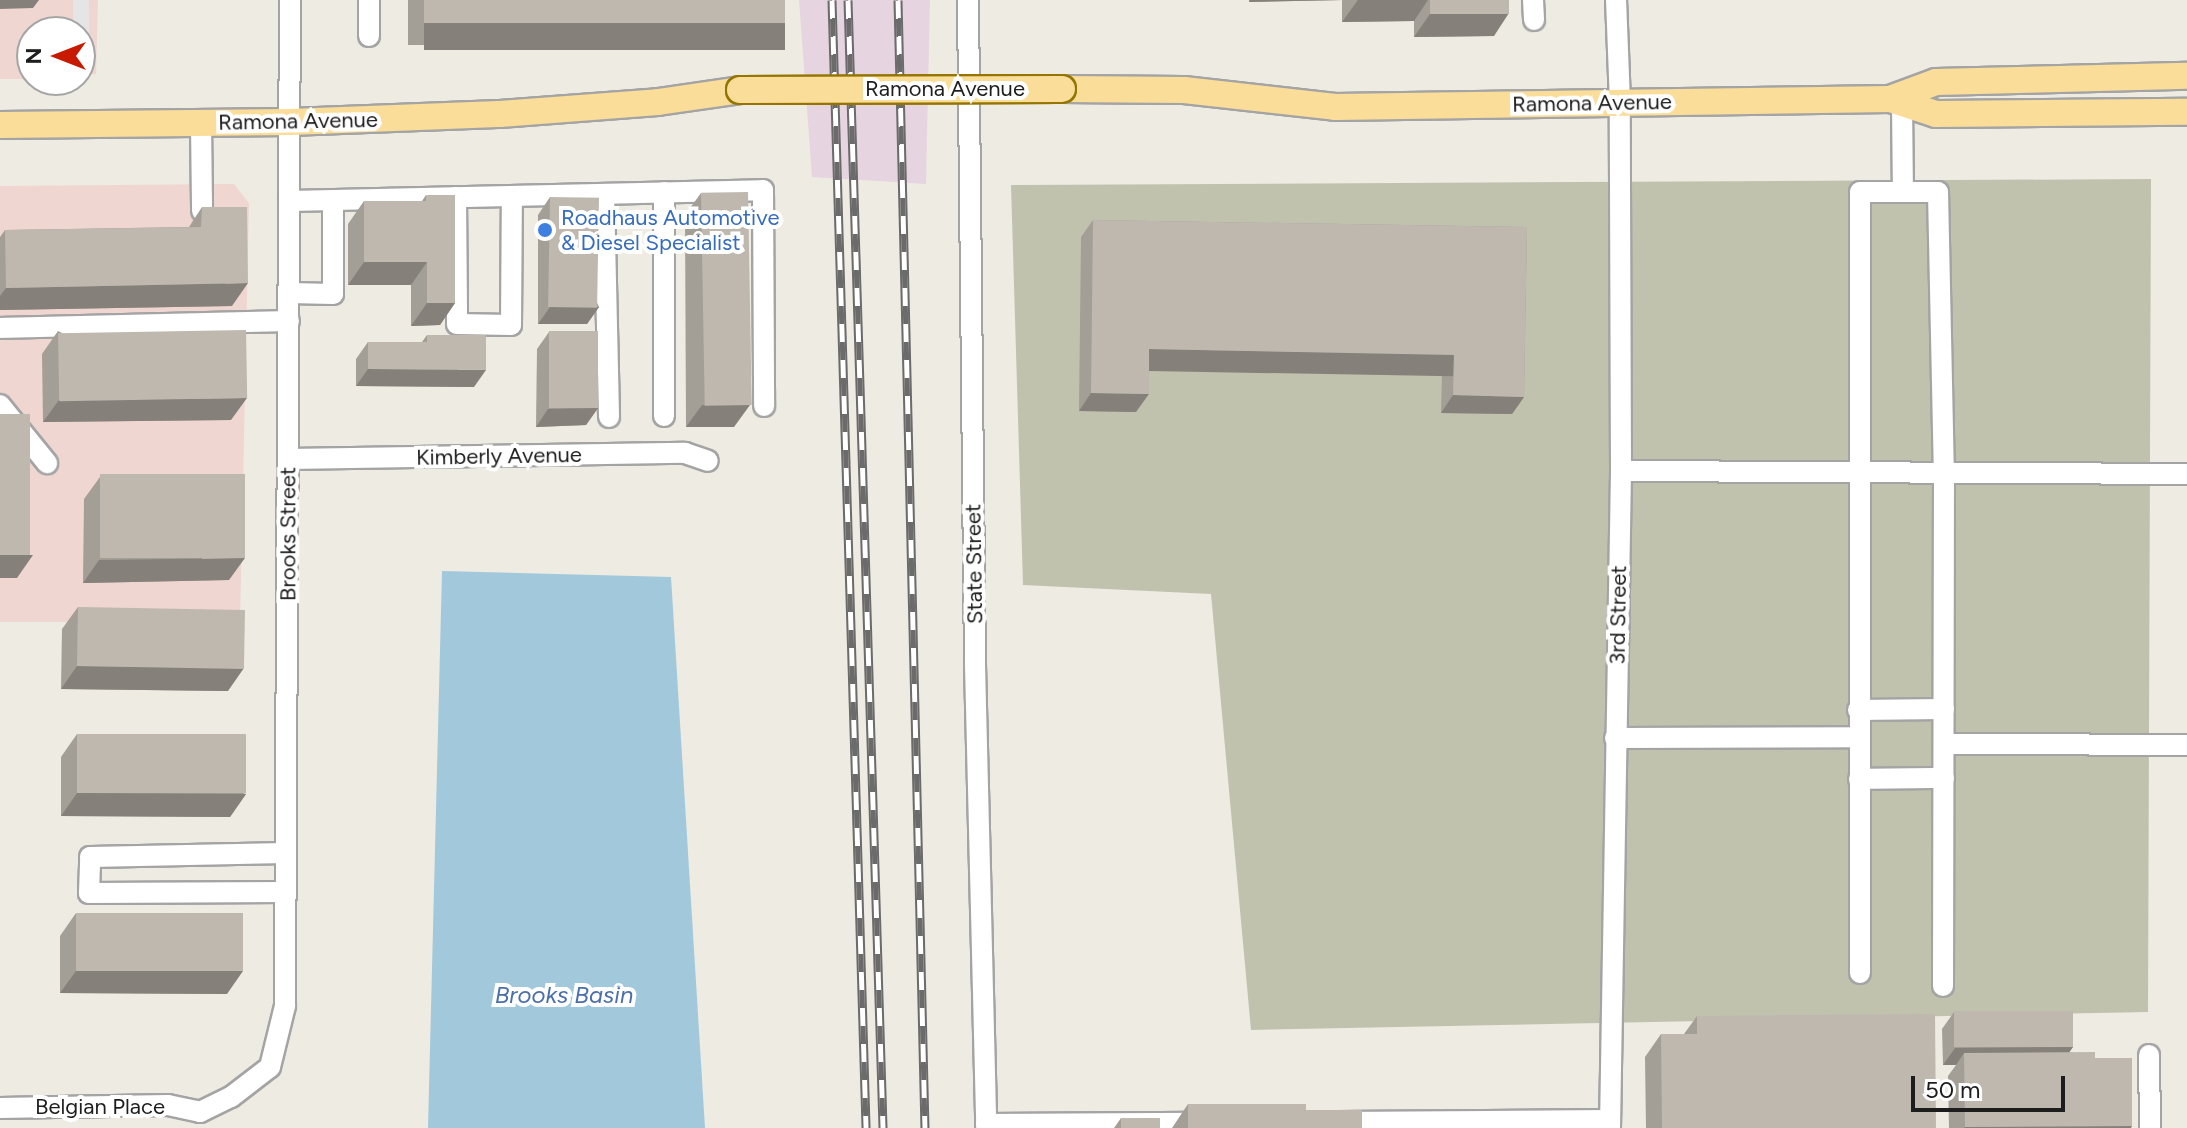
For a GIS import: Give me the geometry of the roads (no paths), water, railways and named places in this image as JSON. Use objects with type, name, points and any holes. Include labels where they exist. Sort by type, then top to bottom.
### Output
[{"type":"main road","name":"Ramona Avenue","points":[[1896,101],[1936,82],[2187,76]]},
{"type":"main road","name":"Ramona Avenue","points":[[0,125],[290,122],[500,114],[658,102],[740,90],[1184,90],[1335,107],[1896,101],[1936,114],[2187,112]]},
{"type":"street","name":"Brooks Street","points":[[205,1120],[270,1067],[285,1006],[290,0]]},
{"type":"street","points":[[369,0],[369,36]]},
{"type":"street","name":"State Street","points":[[968,0],[975,665],[986,1126]]},
{"type":"street","name":"3rd Street","points":[[1610,1124],[1621,471],[1620,103],[1616,0]]},
{"type":"street","points":[[1896,101],[1903,192]]},
{"type":"street","points":[[201,123],[202,211]]},
{"type":"street","points":[[289,201],[763,190],[764,406]]},
{"type":"street","points":[[664,192],[664,416]]},
{"type":"street","points":[[1860,973],[1860,192],[1938,192],[1944,472],[1943,986]]},
{"type":"street","points":[[604,194],[609,417]]},
{"type":"street","points":[[456,197],[457,324],[511,325],[512,196]]},
{"type":"street","points":[[289,293],[333,294],[333,200]]},
{"type":"street","points":[[0,328],[289,321]]},
{"type":"street","points":[[0,405],[47,463]]},
{"type":"street","name":"Kimberly Avenue","points":[[288,459],[685,453],[708,461]]},
{"type":"street","points":[[1621,471],[2187,474]]},
{"type":"street","points":[[1858,710],[1944,709]]},
{"type":"street","points":[[1615,738],[1858,737]]},
{"type":"street","points":[[1944,744],[2187,745]]},
{"type":"street","points":[[1859,779],[1944,778]]},
{"type":"street","points":[[286,853],[90,857],[89,893],[286,892]]},
{"type":"street","points":[[2149,1055],[2150,1128]]},
{"type":"street","name":"Belgian Place","points":[[0,1108],[168,1105],[205,1120]]},
{"type":"street","points":[[1314,1122],[1610,1124]]},
{"type":"street","points":[[986,1126],[1220,1123]]},
{"type":"water","name":"Brooks Basin","points":[[442,571],[671,577],[705,1128],[428,1128]]},
{"type":"railway","points":[[832,0],[866,1128]]},
{"type":"railway","points":[[848,0],[883,1128]]},
{"type":"railway","points":[[898,0],[925,1128]]},
{"type":"place","name":"Roadhaus Automotive & Diesel Specialist","points":[[545,230]]}]
